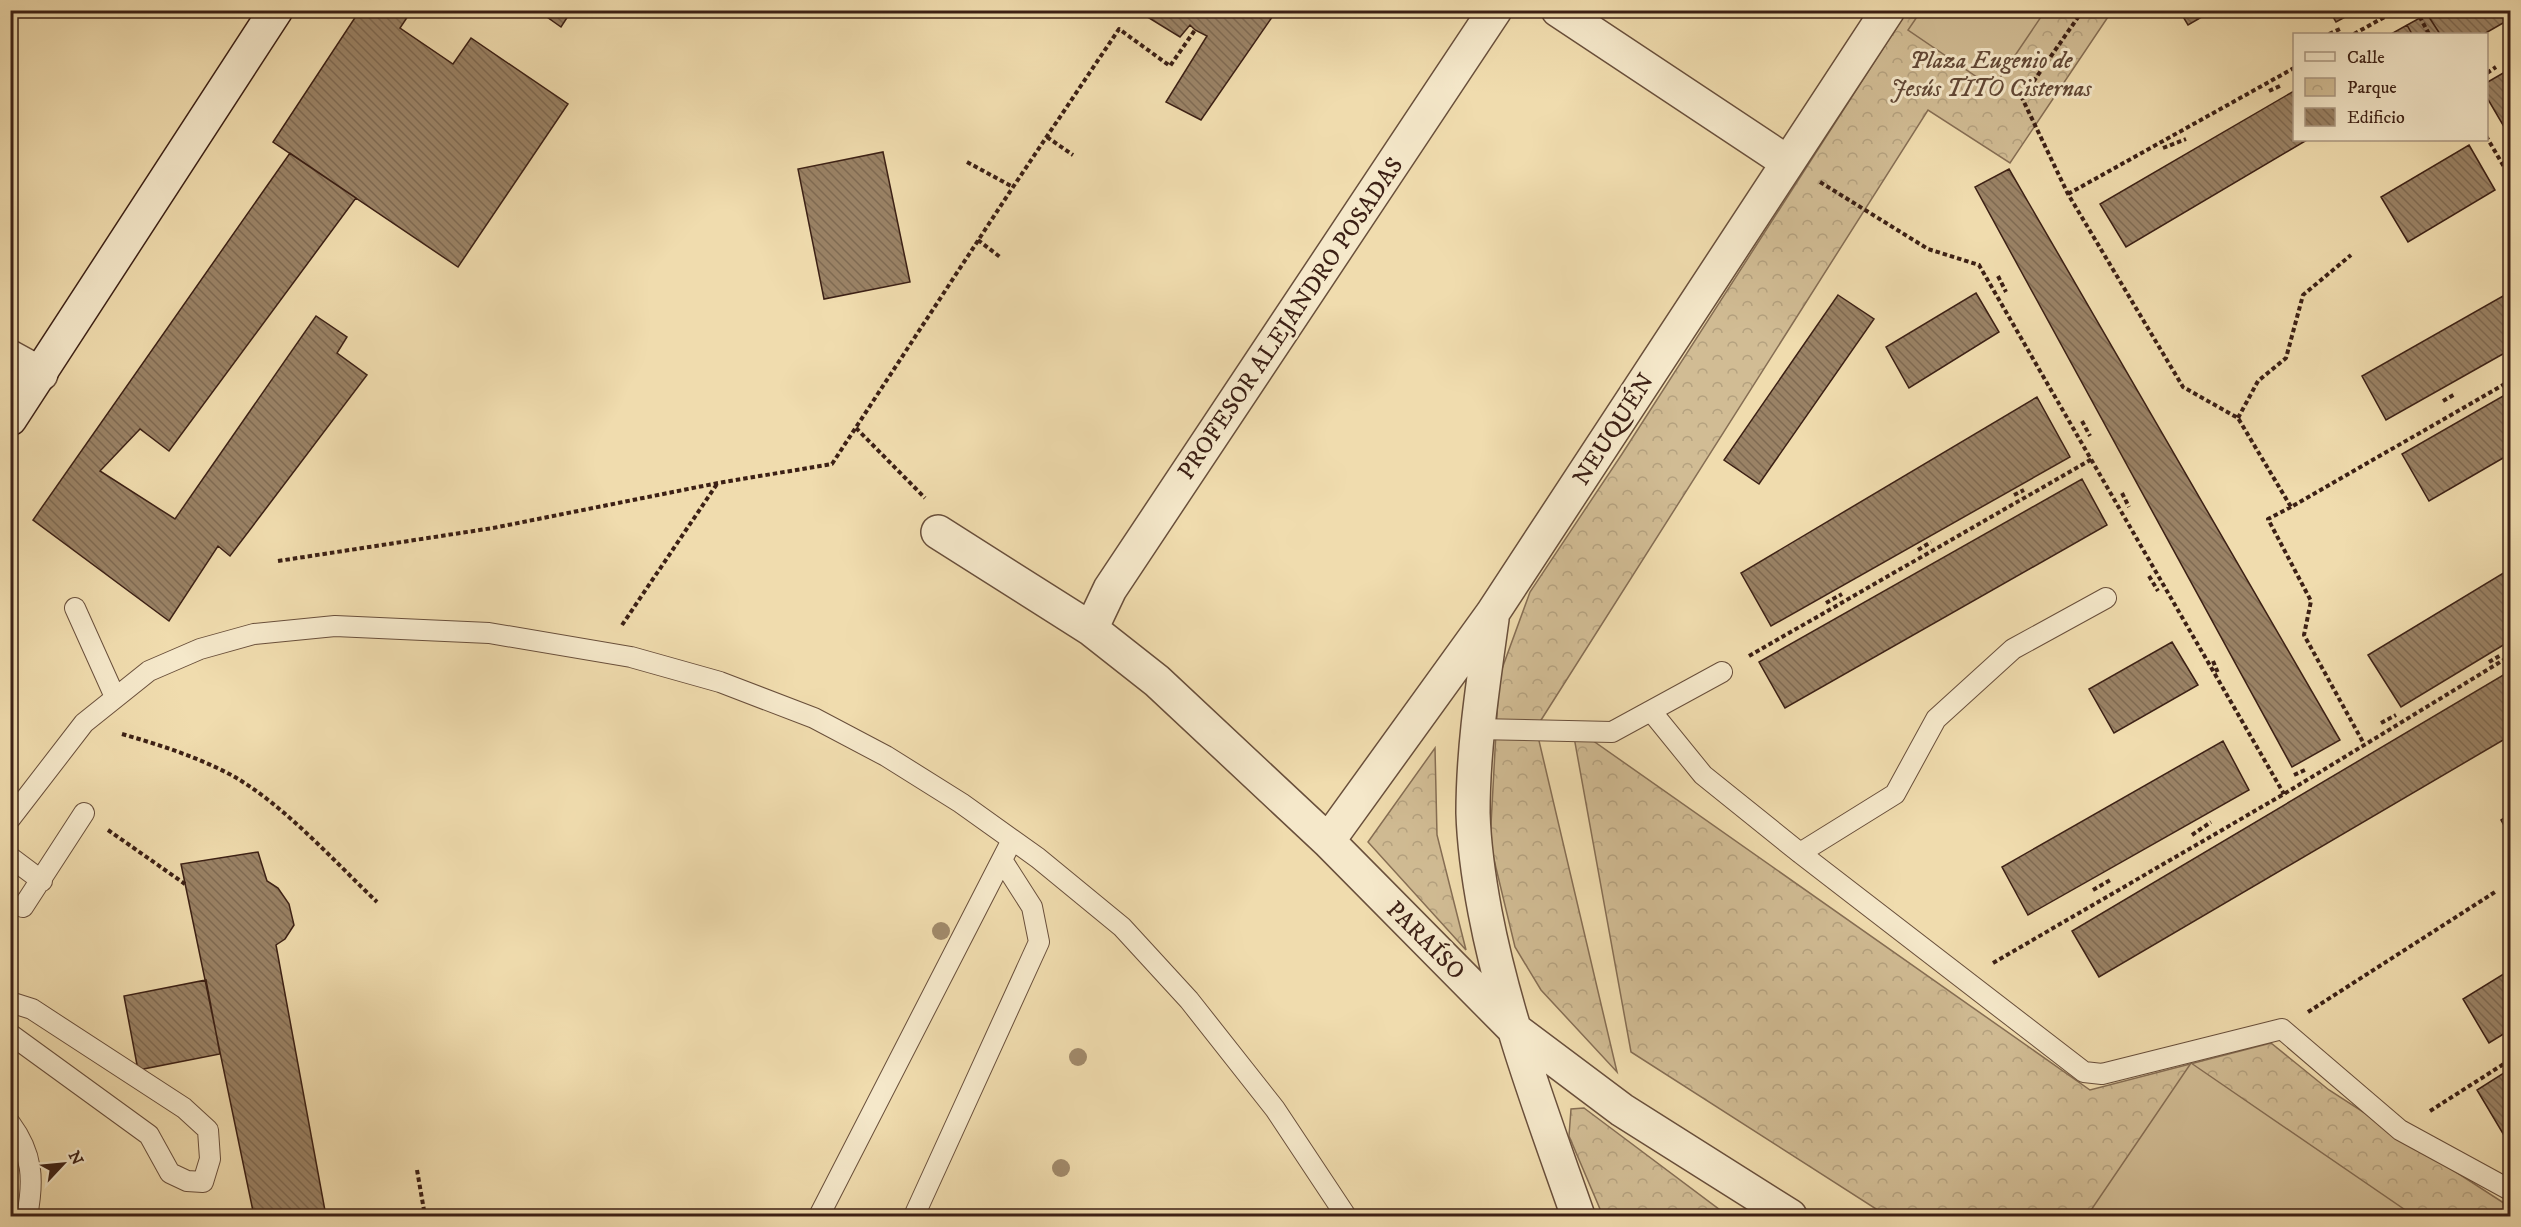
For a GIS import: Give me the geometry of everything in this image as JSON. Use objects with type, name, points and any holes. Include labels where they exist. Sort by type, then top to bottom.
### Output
[{"type":"street","points":[[10,419],[276,10]]},
{"type":"street","name":"PROFESOR ALEJANDRO POSADAS","points":[[1091,629],[1110,589],[1495,10]]},
{"type":"street","points":[[1558,10],[1787,162]]},
{"type":"street","name":"NEUQUÉN","points":[[1328,841],[1492,614],[1888,10]]},
{"type":"street","points":[[10,357],[41,374]]},
{"type":"street","name":"PARAÍSO","points":[[938,532],[1091,629],[1157,681],[1328,841],[1514,1029],[1622,1110],[1790,1216]]},
{"type":"street","points":[[1492,614],[1476,729],[1473,815],[1479,880],[1494,958],[1514,1029],[1578,1216]]},
{"type":"lane","points":[[1800,853],[1894,795],[1936,719],[2013,649],[2106,598]]},
{"type":"lane","points":[[75,608],[116,697]]},
{"type":"lane","points":[[10,819],[84,723],[149,671],[200,649],[254,634],[335,626],[489,633],[631,657],[720,682],[814,718],[886,756],[961,803],[1038,858],[1122,927],[1189,1000],[1275,1109],[1346,1216]]},
{"type":"lane","points":[[1476,729],[1612,732],[1722,672]]},
{"type":"lane","points":[[1651,711],[1702,775],[2084,1071],[2102,1074],[2282,1029],[2400,1130],[2511,1190]]},
{"type":"lane","points":[[23,908],[84,813]]},
{"type":"lane","points":[[819,1216],[1012,840]]},
{"type":"lane","points":[[10,857],[42,881]]},
{"type":"lane","points":[[914,1216],[1039,942],[1032,907],[1002,860]]},
{"type":"lane","points":[[10,1002],[32,1009],[184,1108],[208,1130],[210,1159],[203,1182],[187,1181],[170,1173],[149,1135],[10,1034]]},
{"type":"lane","points":[[10,1123],[18,1133],[31,1166],[32,1190],[27,1216]]},
{"type":"path","points":[[2083,10],[2022,98],[2068,194],[2183,387],[2238,418],[2291,507]]},
{"type":"path","points":[[2356,33],[2397,10]]},
{"type":"path","points":[[2416,10],[2428,33]]},
{"type":"path","points":[[2331,33],[2342,28]]},
{"type":"path","points":[[278,561],[493,528],[718,483],[832,465],[1119,29],[1170,66],[1195,30]]},
{"type":"path","points":[[2488,72],[2496,67]]},
{"type":"path","points":[[2068,194],[2293,69]]},
{"type":"path","points":[[2269,91],[2280,86]]},
{"type":"path","points":[[1047,137],[1073,155]]},
{"type":"path","points":[[2488,138],[2511,177]]},
{"type":"path","points":[[2163,148],[2186,139]]},
{"type":"path","points":[[967,162],[1013,187]]},
{"type":"path","points":[[1787,162],[1928,249],[1979,265],[2284,794]]},
{"type":"path","points":[[978,240],[1000,257]]},
{"type":"path","points":[[2238,418],[2258,381],[2286,358],[2303,295],[2351,255]]},
{"type":"path","points":[[1998,276],[2006,292]]},
{"type":"path","points":[[2364,744],[2304,635],[2311,601],[2268,519],[2511,381]]},
{"type":"path","points":[[2443,400],[2455,394]]},
{"type":"path","points":[[2082,421],[2090,436]]},
{"type":"path","points":[[856,429],[927,500]]},
{"type":"path","points":[[1722,672],[2092,459]]},
{"type":"path","points":[[603,653],[718,483]]},
{"type":"path","points":[[2014,495],[2024,490]]},
{"type":"path","points":[[2121,493],[2129,507]]},
{"type":"path","points":[[1918,550],[1931,542]]},
{"type":"path","points":[[2149,576],[2158,591]]},
{"type":"path","points":[[1826,603],[1842,594]]},
{"type":"path","points":[[2489,662],[2501,655]]},
{"type":"path","points":[[1966,979],[2284,794],[2511,656]]},
{"type":"path","points":[[2213,661],[2218,673]]},
{"type":"path","points":[[2381,723],[2397,715]]},
{"type":"path","points":[[84,723],[167,747],[233,777],[289,818],[377,902]]},
{"type":"path","points":[[2294,775],[2305,770]]},
{"type":"path","points":[[84,813],[185,884]]},
{"type":"path","points":[[2192,835],[2211,822]]},
{"type":"path","points":[[2093,890],[2112,879]]},
{"type":"path","points":[[2282,1029],[2495,892]]},
{"type":"path","points":[[2400,1130],[2511,1060]]},
{"type":"path","points":[[417,1170],[425,1216]]},
{"type":"green space","name":"Plaza Eugenio de Jesús TITO Cisternas","points":[[1907,11],[2112,11],[2010,163],[1928,110],[1536,728],[1617,1072],[1541,990],[1515,947],[1490,843],[1499,677],[1530,592],[1622,454]]},
{"type":"green space","points":[[1921,11],[2045,11],[1993,88],[1908,30]]},
{"type":"green space","points":[[1572,726],[2090,1090],[2271,1043],[2329,1090],[2510,1207],[2510,1216],[1887,1216],[1631,1052]]},
{"type":"green space","points":[[1435,748],[1437,835],[1466,950],[1368,842]]},
{"type":"green space","points":[[2191,1063],[2414,1216],[2087,1216]]},
{"type":"green space","points":[[1584,1108],[1720,1210],[1715,1216],[1603,1216],[1569,1136],[1571,1109]]},
{"type":"building","points":[[360,10],[412,10],[400,28],[453,64],[471,38],[568,104],[458,267],[273,142]]},
{"type":"building","points":[[537,10],[572,10],[561,27]]},
{"type":"building","points":[[1136,10],[1277,10],[1201,120],[1166,102],[1207,36],[1190,25],[1180,37]]},
{"type":"building","points":[[2179,10],[2214,10],[2188,25]]},
{"type":"building","points":[[2329,10],[2358,10],[2336,22]]},
{"type":"building","points":[[2432,10],[2510,10],[2510,19],[2486,33],[2439,33],[2427,14]]},
{"type":"building","points":[[2427,14],[2439,33],[2411,33],[2407,25]]},
{"type":"building","points":[[2407,25],[2411,33],[2393,33]]},
{"type":"building","points":[[2510,69],[2510,137],[2488,99],[2488,82]]},
{"type":"building","points":[[2293,92],[2293,141],[2305,141],[2126,247],[2100,204]]},
{"type":"building","points":[[2469,145],[2495,190],[2408,242],[2381,197]]},
{"type":"building","points":[[883,152],[910,282],[824,299],[798,169]]},
{"type":"building","points":[[290,153],[356,198],[169,451],[140,429],[100,471],[175,519],[316,316],[347,337],[337,353],[367,375],[230,556],[218,546],[169,621],[33,520]]},
{"type":"building","points":[[2009,169],[2340,740],[2292,767],[1975,187]]},
{"type":"building","points":[[2510,292],[2510,350],[2386,420],[2362,376]]},
{"type":"building","points":[[1976,293],[1999,332],[1909,388],[1886,347]]},
{"type":"building","points":[[1838,295],[1874,319],[1759,484],[1724,460]]},
{"type":"building","points":[[2510,392],[2510,454],[2429,501],[2402,454]]},
{"type":"building","points":[[2037,397],[2070,457],[1771,626],[1741,573]]},
{"type":"building","points":[[2082,479],[2107,525],[1785,708],[1759,662]]},
{"type":"building","points":[[2510,569],[2510,641],[2401,707],[2368,655]]},
{"type":"building","points":[[2172,642],[2198,685],[2114,733],[2089,689]]},
{"type":"building","points":[[2510,671],[2510,736],[2099,977],[2072,931]]},
{"type":"building","points":[[2223,741],[2249,790],[2028,915],[2002,867]]},
{"type":"building","points":[[2510,814],[2510,836],[2501,820]]},
{"type":"building","points":[[258,852],[267,881],[278,888],[289,904],[294,925],[285,939],[276,945],[326,1216],[254,1216],[181,864]]},
{"type":"building","points":[[2510,970],[2510,1030],[2489,1043],[2463,999]]},
{"type":"building","points":[[206,980],[220,1054],[138,1070],[124,996]]},
{"type":"building","points":[[2510,1069],[2510,1134],[2505,1137],[2477,1090]]}]
